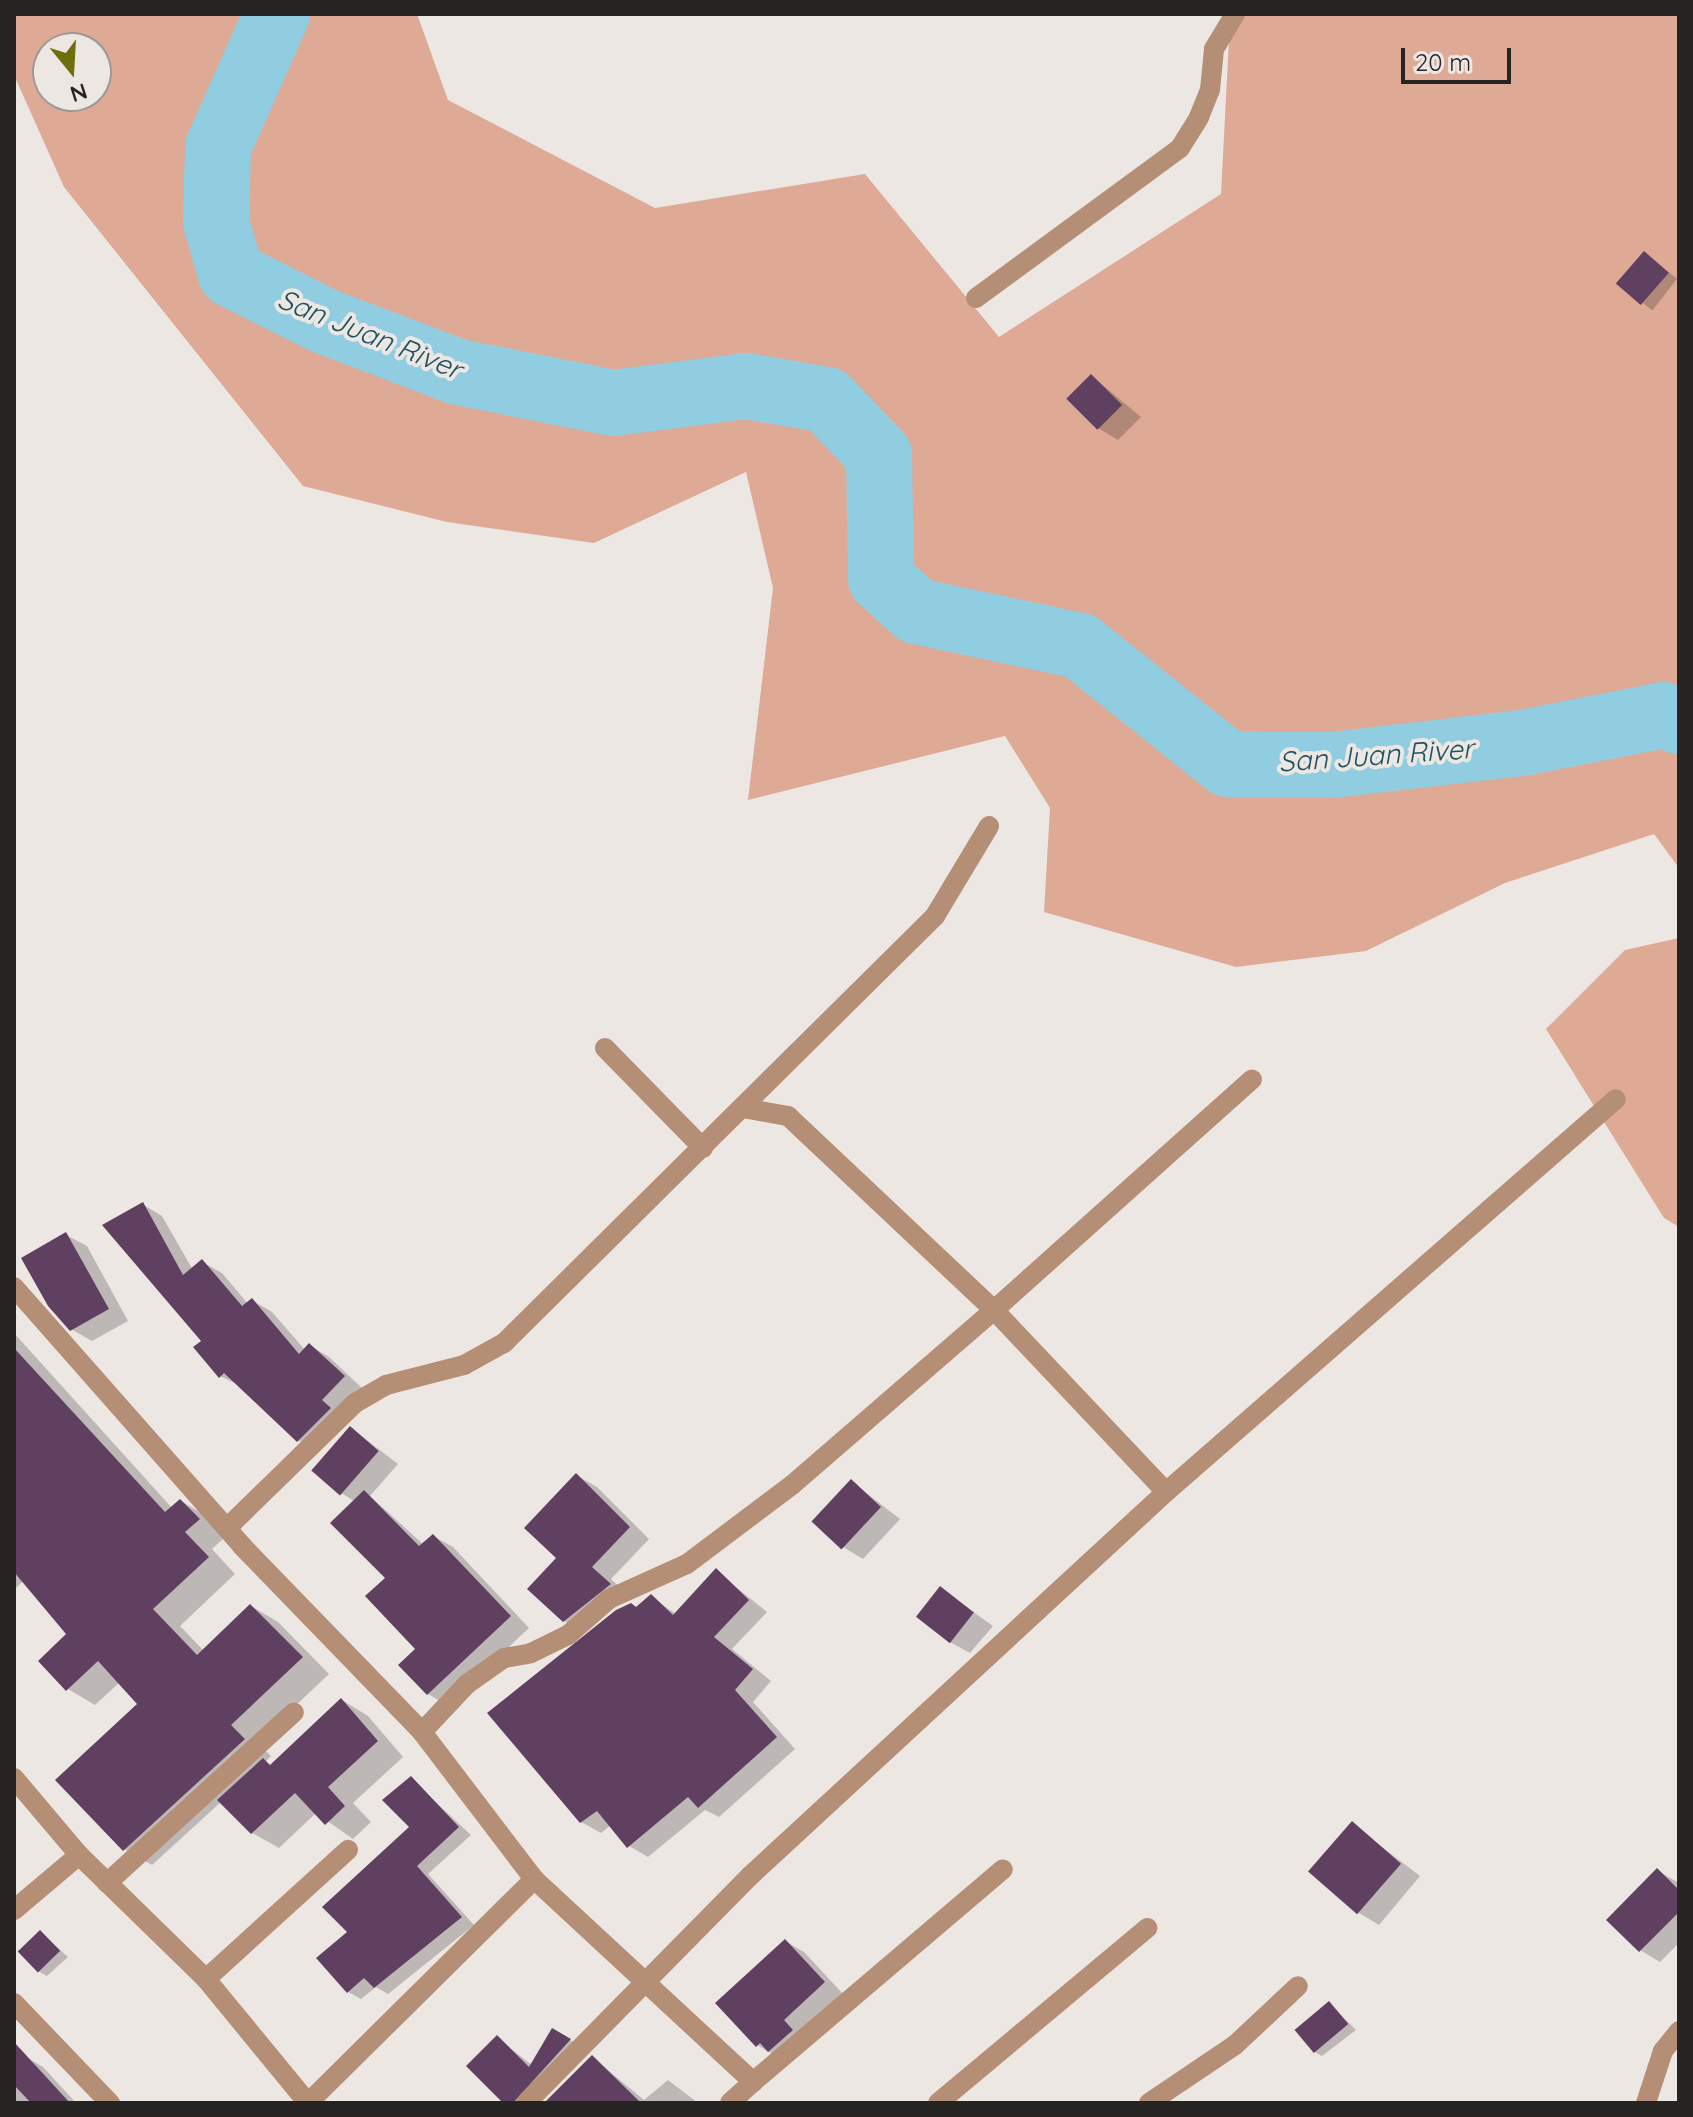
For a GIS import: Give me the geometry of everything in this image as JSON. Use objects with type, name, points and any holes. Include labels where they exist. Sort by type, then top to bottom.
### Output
[{"type":"street","points":[[976,298],[1180,148],[1199,117],[1210,90],[1214,49],[1235,14]]},
{"type":"street","points":[[228,1527],[355,1403],[386,1385],[464,1365],[504,1343],[935,916],[989,826]]},
{"type":"street","points":[[605,1048],[703,1148]]},
{"type":"street","points":[[422,1732],[467,1684],[504,1658],[531,1653],[568,1635],[609,1599],[687,1564],[792,1485],[994,1310],[1252,1079]]},
{"type":"street","points":[[526,2103],[647,1979],[900,1734],[1166,1492],[1616,1099]]},
{"type":"street","points":[[743,1108],[788,1116],[994,1310],[1166,1492]]},
{"type":"street","points":[[14,1287],[228,1527],[422,1732],[534,1879],[647,1979],[753,2082]]},
{"type":"street","points":[[107,1883],[294,1712]]},
{"type":"street","points":[[14,1778],[79,1855],[206,1979],[308,2103],[534,1879]]},
{"type":"street","points":[[206,1979],[348,1850]]},
{"type":"street","points":[[14,1910],[79,1855]]},
{"type":"street","points":[[730,2103],[1003,1869]]},
{"type":"street","points":[[938,2103],[1147,1928]]},
{"type":"street","points":[[1149,2103],[1235,2045],[1298,1986]]},
{"type":"street","points":[[14,2003],[110,2103]]},
{"type":"street","points":[[1646,2103],[1663,2051],[1679,2031]]},
{"type":"shaded area","points":[[14,14],[417,14],[448,100],[655,208],[865,174],[999,337],[1221,194],[1230,20],[1238,14],[1679,14],[1679,868],[1654,834],[1505,883],[1366,951],[1236,967],[1044,912],[1050,808],[1005,736],[748,800],[773,588],[746,472],[594,543],[447,522],[303,486],[64,187],[14,75]]},
{"type":"shaded area","points":[[1679,938],[1679,1227],[1664,1218],[1546,1029],[1625,950]]},
{"type":"building","points":[[1644,251],[1669,273],[1641,305],[1616,283]]},
{"type":"building","points":[[1091,374],[1122,405],[1097,430],[1066,399]]},
{"type":"building","points":[[143,1202],[183,1275],[202,1259],[242,1306],[252,1298],[299,1354],[309,1343],[345,1376],[322,1400],[331,1408],[297,1442],[224,1373],[219,1378],[193,1347],[201,1341],[102,1225]]},
{"type":"building","points":[[66,1232],[109,1309],[70,1331],[48,1306],[21,1258]]},
{"type":"building","points":[[14,1348],[165,1512],[180,1499],[200,1519],[185,1532],[209,1557],[153,1609],[197,1655],[250,1604],[303,1657],[231,1725],[245,1739],[123,1851],[55,1780],[137,1704],[98,1661],[66,1691],[38,1661],[66,1634],[14,1572]]},
{"type":"building","points":[[350,1426],[379,1451],[340,1495],[311,1471]]},
{"type":"building","points":[[576,1473],[630,1527],[592,1567],[611,1584],[563,1622],[527,1589],[556,1558],[524,1528]]},
{"type":"building","points":[[851,1479],[881,1507],[841,1549],[811,1521]]},
{"type":"building","points":[[364,1490],[419,1546],[433,1534],[511,1616],[427,1695],[398,1665],[415,1649],[365,1596],[385,1578],[330,1523]]},
{"type":"building","points":[[716,1568],[749,1600],[714,1637],[753,1669],[735,1690],[777,1737],[698,1808],[688,1797],[627,1848],[597,1811],[580,1823],[487,1713],[616,1610],[631,1603],[636,1607],[651,1594],[673,1615]]},
{"type":"building","points":[[940,1586],[974,1612],[950,1643],[916,1617]]},
{"type":"building","points":[[341,1698],[378,1741],[328,1787],[345,1806],[325,1825],[295,1793],[251,1834],[217,1800],[263,1758],[270,1765]]},
{"type":"building","points":[[411,1776],[459,1827],[417,1866],[462,1917],[374,1988],[364,1978],[347,1993],[316,1958],[347,1932],[322,1907],[409,1827],[382,1800]]},
{"type":"building","points":[[1352,1821],[1401,1864],[1357,1914],[1308,1872]]},
{"type":"building","points":[[1657,1868],[1679,1890],[1679,1912],[1639,1952],[1606,1920]]},
{"type":"building","points":[[40,1930],[60,1951],[38,1972],[18,1952]]},
{"type":"building","points":[[785,1939],[825,1982],[784,2020],[793,2030],[768,2052],[760,2043],[756,2047],[715,2003]]},
{"type":"building","points":[[1329,2001],[1348,2024],[1314,2053],[1295,2030]]},
{"type":"building","points":[[552,2028],[571,2039],[513,2103],[503,2103],[466,2066],[497,2035],[529,2067]]},
{"type":"building","points":[[14,2042],[70,2103],[31,2103],[14,2085]]},
{"type":"building","points":[[592,2055],[641,2103],[544,2103]]},
{"type":"waterway","name":"San Juan River","points":[[277,14],[218,147],[216,222],[231,274],[327,322],[458,372],[613,403],[746,386],[827,400],[879,455],[881,579],[916,611],[1080,646],[1228,764],[1332,765],[1522,743],[1663,715],[1679,721]]}]
